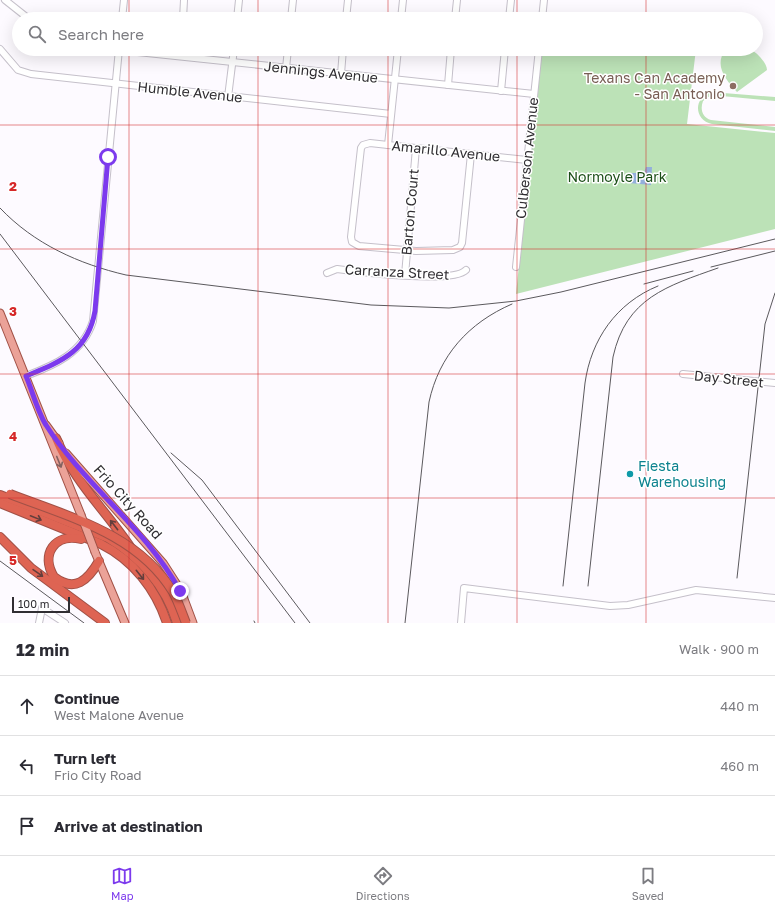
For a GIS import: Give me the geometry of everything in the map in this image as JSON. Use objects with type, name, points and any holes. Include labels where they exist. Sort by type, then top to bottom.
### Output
[{"type":"highway","points":[[56,438],[62,453],[77,477],[164,592],[177,623]]},
{"type":"highway","points":[[0,490],[102,530],[118,538],[136,550],[150,563],[173,593],[186,623]]},
{"type":"highway","points":[[0,495],[108,538],[119,544],[146,568]]},
{"type":"highway","points":[[0,503],[99,543],[116,552],[136,570],[153,592],[167,623]]},
{"type":"highway","points":[[0,537],[31,568],[106,623]]},
{"type":"highway","points":[[98,561],[88,578],[74,584],[62,582],[54,576],[48,562],[50,549],[58,541],[75,537],[99,543]]},
{"type":"main road","name":"Frio City Road","points":[[0,313],[46,425],[98,561],[125,623]]},
{"type":"main road","name":"Frio City Road","points":[[46,425],[74,463],[164,563],[180,591],[193,623]]},
{"type":"street","points":[[5,0],[20,12]]},
{"type":"street","points":[[123,12],[124,0]]},
{"type":"street","points":[[183,12],[184,0]]},
{"type":"street","points":[[238,12],[239,0]]},
{"type":"street","points":[[292,12],[293,0]]},
{"type":"street","points":[[347,12],[348,0]]},
{"type":"street","points":[[402,12],[403,0]]},
{"type":"street","points":[[456,12],[457,0]]},
{"type":"street","points":[[509,12],[510,0]]},
{"type":"street","points":[[543,12],[544,0]]},
{"type":"street","name":"Humble Avenue","points":[[0,49],[18,70],[25,73],[228,97],[391,114]]},
{"type":"street","points":[[26,376],[55,364],[70,355],[85,339],[93,321],[118,56]]},
{"type":"street","name":"Jennings Avenue","points":[[179,56],[534,94]]},
{"type":"street","points":[[228,97],[233,56]]},
{"type":"street","points":[[286,68],[287,56]]},
{"type":"street","points":[[341,74],[342,56]]},
{"type":"street","points":[[388,145],[397,56]]},
{"type":"street","points":[[448,85],[450,56]]},
{"type":"street","points":[[501,91],[504,56]]},
{"type":"street","name":"Culberson Avenue","points":[[516,267],[538,56]]},
{"type":"street","name":"Amarillo Avenue","points":[[406,250],[356,245],[351,237],[361,148],[365,144],[388,145],[527,160]]},
{"type":"street","name":"Barton Court","points":[[405,275],[416,148]]},
{"type":"street","points":[[406,250],[456,249],[462,243],[471,154]]},
{"type":"street","name":"Carranza Street","points":[[327,273],[337,269],[405,275],[459,275],[466,270]]},
{"type":"street","name":"Day Street","points":[[683,374],[775,383]]},
{"type":"street","points":[[461,623],[464,588],[610,606],[628,605],[696,590],[775,598]]},
{"type":"street","points":[[39,623],[41,609],[44,608],[65,623]]},
{"type":"green space","name":"Normoyle Park","points":[[540,56],[695,56],[687,124],[775,133],[775,229],[516,294]]},
{"type":"green space","points":[[722,56],[759,56],[767,67],[767,70],[737,92],[722,72]]},
{"type":"green space","points":[[711,92],[775,97],[775,101],[711,95],[703,101],[702,112],[708,119],[711,120],[775,127],[775,131],[712,124],[706,122],[699,114],[698,109],[701,99]]},
{"type":"water","points":[[646,167],[652,167],[651,185],[629,183],[630,173],[644,173]]},
{"type":"railway","points":[[0,208],[27,232],[58,251],[91,265],[126,275],[371,305],[449,308],[516,301],[561,292],[775,239]]},
{"type":"railway","points":[[0,234],[295,623]]},
{"type":"railway","points":[[711,267],[775,251]]},
{"type":"railway","points":[[588,586],[613,357],[619,337],[628,321],[638,308],[651,297],[682,281],[718,268]]},
{"type":"railway","points":[[644,284],[693,271]]},
{"type":"railway","points":[[563,586],[588,367],[600,338],[618,313],[643,293],[658,286]]},
{"type":"railway","points":[[737,578],[765,324],[775,293]]},
{"type":"railway","points":[[405,623],[429,402],[434,385],[448,356],[469,331],[496,312],[512,304]]},
{"type":"railway","points":[[171,453],[202,480],[310,623]]},
{"type":"railway","points":[[0,561],[84,623]]},
{"type":"place","name":"Texans Can Academy - San Antonio","points":[[733,86]]},
{"type":"place","name":"Fiesta Warehousing","points":[[630,474]]},
{"type":"route","points":[[108,157],[95,311],[91,328],[85,339],[70,355],[55,364],[26,376],[46,425],[54,434],[65,452],[156,553],[170,572],[180,591]]}]
